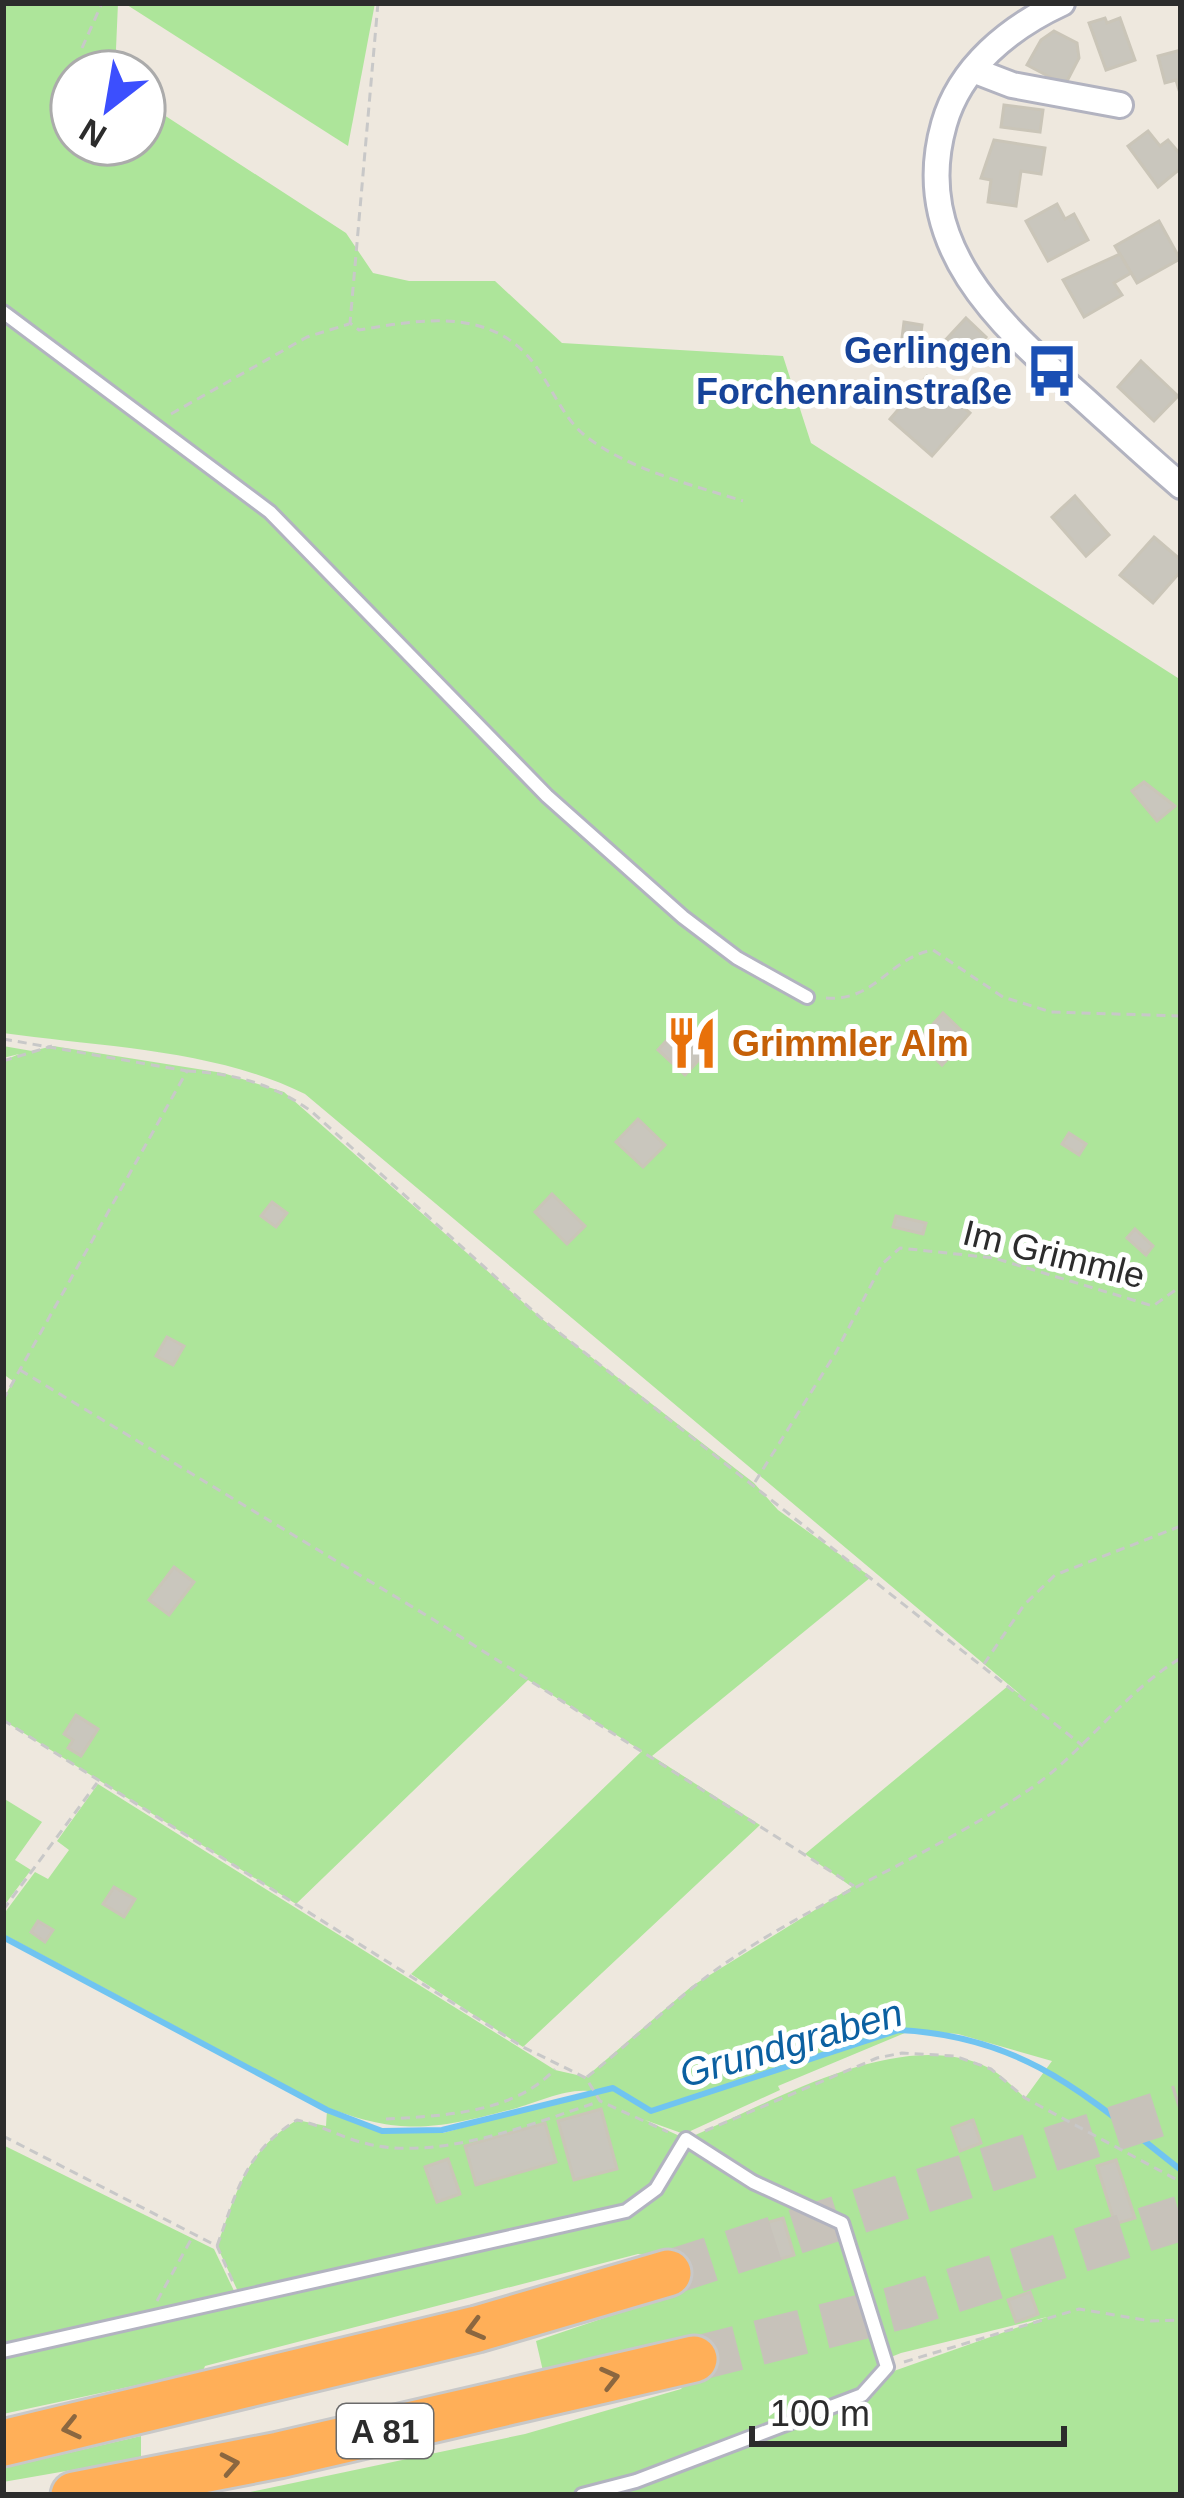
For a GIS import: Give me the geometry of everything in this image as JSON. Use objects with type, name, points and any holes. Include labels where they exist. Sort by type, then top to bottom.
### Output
[{"type":"highway","name":"A 81","points":[[3,2443],[477,2329],[668,2273]]},
{"type":"highway","name":"A 81","points":[[74,2495],[279,2455],[694,2359]]},
{"type":"street","points":[[1062,3],[1006,35],[973,70],[946,118],[937,160],[940,217],[962,271],[1015,337],[1181,486]]},
{"type":"street","points":[[973,70],[1028,89],[1120,105]]},
{"type":"lane","points":[[3,312],[283,525],[502,753],[645,884],[737,958],[807,997]]},
{"type":"lane","points":[[3,2351],[626,2212],[656,2189],[686,2139],[753,2182],[842,2223],[887,2368],[862,2395],[636,2481],[582,2495]]},
{"type":"path","points":[[82,48],[102,3]]},
{"type":"path","points":[[350,323],[378,3]]},
{"type":"path","points":[[350,323],[359,330],[414,321],[499,328],[517,341],[582,433],[626,457],[743,501]]},
{"type":"path","points":[[154,425],[307,338],[350,323]]},
{"type":"path","points":[[807,997],[838,999],[868,993],[906,955],[933,950],[1003,997],[1051,1012],[1181,1016]]},
{"type":"path","points":[[3,1039],[249,1080],[284,1092],[542,1319],[754,1483],[778,1510],[1083,1746]]},
{"type":"path","points":[[3,1061],[53,1046]]},
{"type":"path","points":[[3,1400],[187,1071]]},
{"type":"path","name":"Im Grimmle","points":[[754,1483],[835,1354],[882,1264],[900,1248],[994,1258],[1153,1306],[1181,1286]]},
{"type":"path","points":[[20,1370],[434,1620],[854,1886]]},
{"type":"path","points":[[983,1666],[1024,1605],[1055,1575],[1181,1526]]},
{"type":"path","points":[[586,2078],[692,1985],[854,1886],[1028,1790],[1083,1746],[1160,1670],[1181,1658]]},
{"type":"path","points":[[3,1720],[556,2067],[586,2078],[600,2101],[686,2139],[877,2059],[902,2053],[955,2056],[992,2069],[1025,2098],[1181,2182]]},
{"type":"path","points":[[3,1910],[98,1782]]},
{"type":"path","points":[[386,2119],[446,2116],[535,2092],[556,2067]]},
{"type":"path","points":[[217,2246],[245,2169],[266,2138],[297,2120],[368,2144],[417,2146],[460,2140],[600,2101]]},
{"type":"path","points":[[3,2136],[217,2246],[240,2296]]},
{"type":"path","points":[[147,2318],[194,2234]]},
{"type":"path","points":[[887,2368],[1079,2308],[1151,2321],[1181,2320]]},
{"type":"green space","points":[[3,3],[118,3],[116,48],[48,48],[48,168],[168,168],[168,118],[346,233],[373,273],[409,281],[495,281],[562,343],[783,356],[811,443],[1181,680],[1181,2495],[236,2495],[525,2434],[681,2389],[694,2373],[678,2344],[664,2341],[543,2371],[536,2341],[660,2299],[665,2292],[655,2257],[638,2254],[205,2366],[203,2371],[3,2414],[3,2353],[240,2296],[217,2246],[254,2159],[297,2120],[326,2126],[327,2110],[382,2131],[443,2133],[594,2092],[565,2093],[441,2125],[400,2126],[355,2117],[328,2108],[3,1934],[3,1915],[35,1872],[48,1879],[69,1850],[57,1841],[98,1784],[555,2070],[586,2077],[692,1986],[852,1887],[805,1854],[1008,1686],[1021,1695],[305,1094],[233,1067],[3,1033]],"holes":[[[912,2030],[958,2034],[1052,2061],[1025,2098],[989,2068],[954,2057],[916,2056],[836,2074],[686,2139],[645,2120],[684,2134],[780,2090],[778,2086]],[[1047,2317],[891,2372],[872,2397],[758,2441],[877,2384],[886,2359]]]},
{"type":"green space","points":[[124,3],[375,3],[348,146]]},
{"type":"green space","points":[[3,1046],[32,1051],[53,1046],[223,1073],[284,1092],[542,1319],[754,1483],[778,1510],[871,1577],[652,1756],[760,1825],[523,2047],[411,1974],[642,1751],[528,1680],[296,1904],[3,1720],[3,1400],[13,1381],[3,1374],[3,1061],[19,1054],[3,1058]]},
{"type":"green space","points":[[3,1798],[42,1822],[15,1860],[31,1870],[3,1907]]},
{"type":"green space","points":[[3,2145],[214,2249],[236,2295],[3,2351]]},
{"type":"green space","points":[[141,2436],[141,2458],[3,2482],[3,2468]]},
{"type":"building","points":[[1105,18],[1107,23],[1120,18],[1135,60],[1106,70],[1089,23]]},
{"type":"building","points":[[1054,31],[1077,43],[1079,58],[1065,85],[1027,65],[1041,40]]},
{"type":"building","points":[[1181,50],[1179,90],[1176,80],[1165,83],[1158,56]]},
{"type":"building","points":[[1004,105],[1043,110],[1040,132],[1001,127]]},
{"type":"building","points":[[1148,131],[1160,146],[1168,140],[1181,155],[1181,168],[1158,187],[1128,146]]},
{"type":"building","points":[[994,140],[1045,148],[1041,174],[1021,171],[1016,206],[988,202],[991,180],[981,178]]},
{"type":"building","points":[[1057,204],[1065,219],[1074,214],[1088,240],[1048,261],[1026,221]]},
{"type":"building","points":[[1159,221],[1180,259],[1137,283],[1115,246]]},
{"type":"building","points":[[1120,254],[1131,273],[1114,283],[1122,295],[1084,317],[1063,280]]},
{"type":"building","points":[[966,318],[986,337],[960,365],[940,346]]},
{"type":"building","points":[[904,322],[922,325],[918,356],[900,354]]},
{"type":"building","points":[[1141,361],[1178,396],[1154,421],[1118,387]]},
{"type":"building","points":[[927,376],[970,413],[932,456],[890,419]]},
{"type":"building","points":[[1075,496],[1109,535],[1086,556],[1052,517]]},
{"type":"building","points":[[1154,537],[1181,560],[1181,571],[1153,603],[1120,575]]},
{"type":"building","points":[[1144,782],[1175,806],[1157,821],[1132,791]]},
{"type":"building","points":[[943,1013],[968,1037],[942,1065],[918,1041]]},
{"type":"building","points":[[685,1020],[713,1045],[685,1075],[658,1050]]},
{"type":"building","points":[[638,1119],[665,1145],[643,1167],[616,1142]]},
{"type":"building","points":[[1069,1133],[1086,1144],[1079,1155],[1062,1144]]},
{"type":"building","points":[[552,1194],[585,1226],[567,1244],[535,1212]]},
{"type":"building","points":[[272,1202],[287,1213],[276,1227],[261,1216]]},
{"type":"building","points":[[896,1216],[926,1223],[923,1234],[893,1227]]},
{"type":"building","points":[[1135,1229],[1153,1246],[1146,1255],[1127,1238]]},
{"type":"building","points":[[167,1337],[184,1346],[173,1365],[156,1356]]},
{"type":"building","points":[[174,1567],[194,1582],[169,1615],[149,1600]]},
{"type":"building","points":[[76,1715],[98,1729],[81,1756],[68,1748],[73,1740],[64,1734]]},
{"type":"building","points":[[114,1887],[135,1899],[124,1917],[103,1904]]},
{"type":"building","points":[[38,1921],[53,1930],[45,1942],[31,1932]]},
{"type":"building","points":[[601,2109],[617,2169],[574,2180],[558,2121]]},
{"type":"building","points":[[973,2120],[981,2143],[960,2151],[952,2128]]},
{"type":"building","points":[[545,2123],[556,2162],[476,2185],[465,2146]]},
{"type":"building","points":[[448,2159],[460,2194],[437,2202],[425,2167]]},
{"type":"building","points":[[1116,2160],[1135,2218],[1115,2224],[1097,2166]]},
{"type":"building","points":[[783,2218],[794,2255],[747,2269],[735,2232]]},
{"type":"building","points":[[1030,2292],[1038,2314],[1016,2322],[1008,2300]]},
{"type":"waterway","name":"Grundgraben","points":[[3,1937],[327,2110],[382,2131],[442,2130],[613,2088],[651,2111],[899,2030],[983,2044],[1018,2057],[1083,2095],[1181,2170]]},
{"type":"tunnel","points":[[668,2273],[1181,2107]]},
{"type":"tunnel","points":[[694,2359],[901,2307],[1181,2218]]},
{"type":"place","name":"Gerlingen Forchenrainstraße","points":[[1052,371]]},
{"type":"place","name":"Grimmler Alm","points":[[692,1043]]}]
